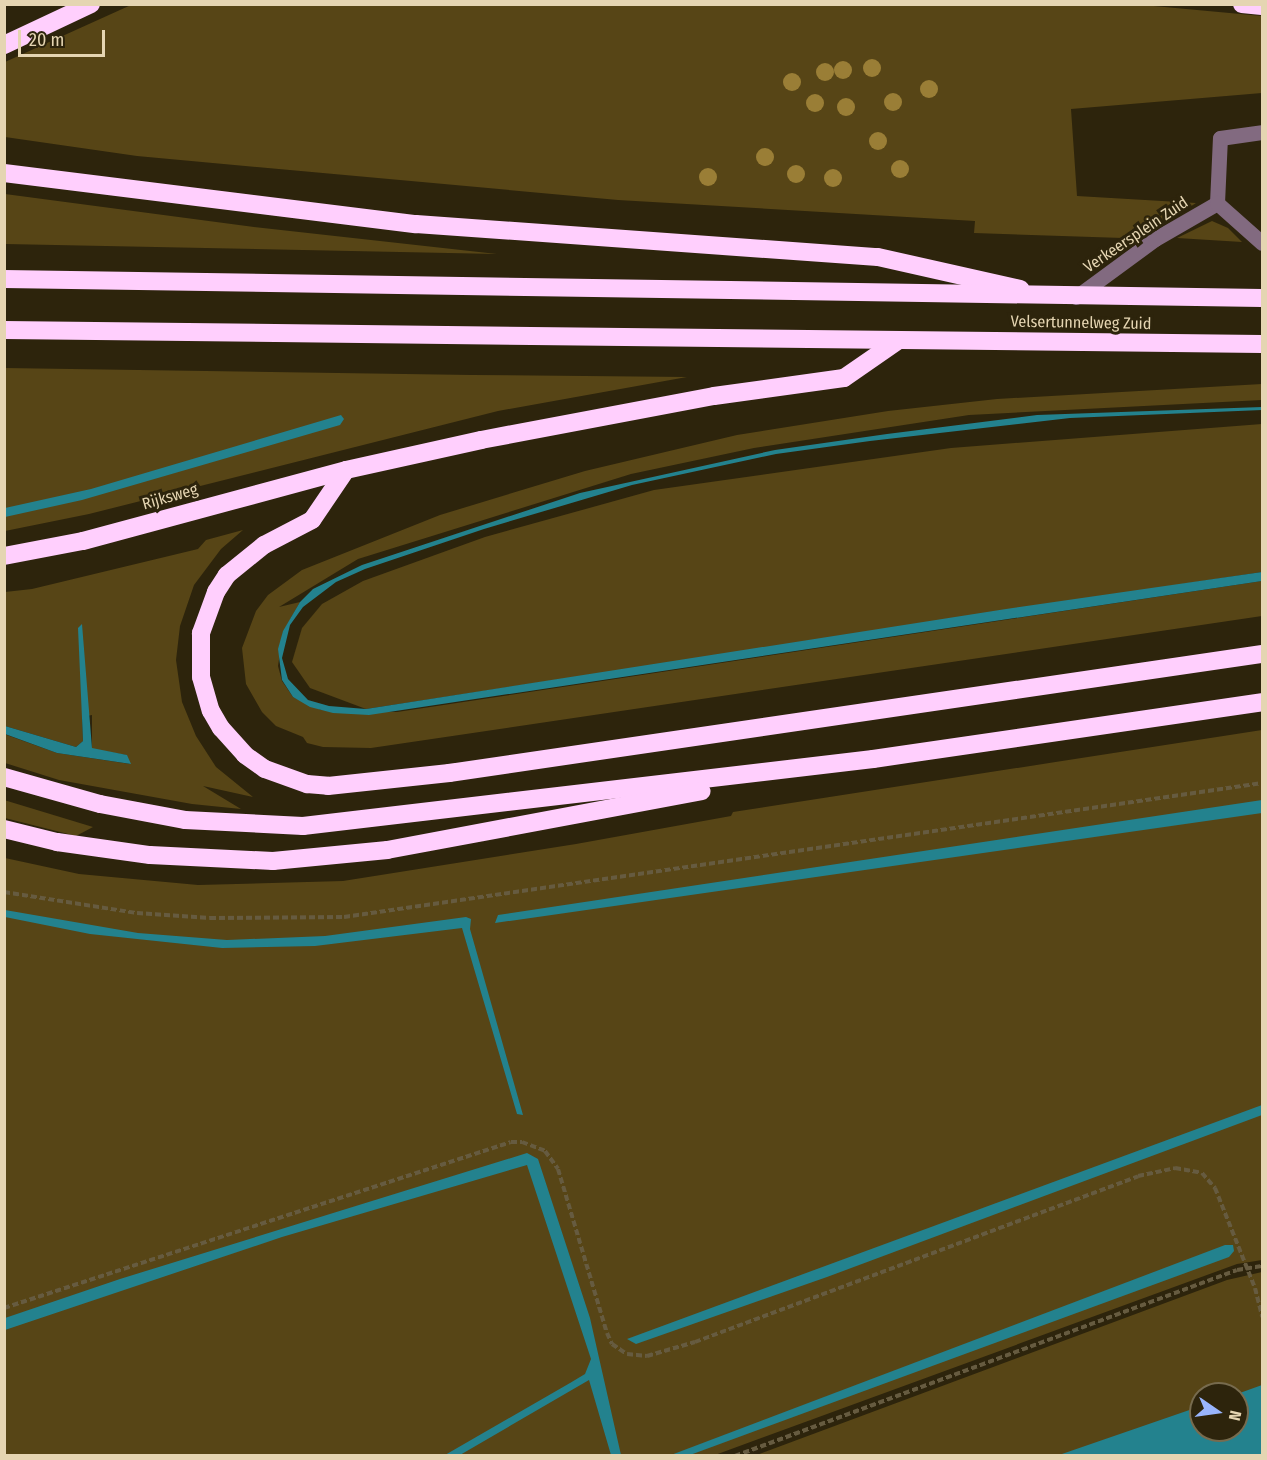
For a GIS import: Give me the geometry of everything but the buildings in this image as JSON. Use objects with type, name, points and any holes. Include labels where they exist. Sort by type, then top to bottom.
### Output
[{"type":"highway","points":[[4,45],[92,4]]},
{"type":"highway","points":[[1242,4],[1263,6]]},
{"type":"highway","points":[[4,173],[416,224],[878,257],[1057,297]]},
{"type":"highway","points":[[4,279],[1057,297]]},
{"type":"highway","name":"Velsertunnelweg Zuid","points":[[1057,297],[1263,298]]},
{"type":"highway","name":"Velsertunnelweg Zuid","points":[[4,330],[1263,344]]},
{"type":"highway","name":"Rijksweg","points":[[4,556],[83,541],[346,470],[647,408],[844,378],[899,340]]},
{"type":"highway","points":[[346,470],[312,520],[264,545],[227,575],[216,592],[201,633],[201,677],[211,711],[221,728],[245,755],[266,769],[307,784],[328,786],[460,771],[1263,654]]},
{"type":"highway","points":[[4,777],[100,804],[185,820],[303,826],[873,759],[1263,702]]},
{"type":"highway","points":[[4,829],[57,842],[210,861],[330,857],[387,850],[873,759]]},
{"type":"lane","points":[[1263,132],[1220,138],[1217,202],[1263,243]]},
{"type":"lane","name":"Verkeersplein Zuid","points":[[1075,298],[1155,240],[1217,202]]},
{"type":"path","points":[[4,892],[137,913],[230,919],[345,917],[1263,783]]},
{"type":"path","points":[[4,1308],[511,1142],[532,1144],[553,1158],[607,1333],[619,1350],[638,1356],[695,1342],[1138,1176],[1175,1168],[1202,1173],[1215,1188],[1247,1267],[1263,1317]]},
{"type":"path","points":[[735,1455],[1247,1267],[1263,1266]]},
{"type":"shaded area","points":[[1132,4],[1262,16],[1262,93],[1071,109],[1077,196],[1196,203],[1156,229],[1123,238],[974,233],[975,221],[618,200],[137,156],[5,137],[5,62],[131,5]]},
{"type":"shaded area","points":[[5,194],[254,227],[497,254],[5,244]]},
{"type":"shaded area","points":[[1212,221],[1228,228],[1242,242],[1177,238]]},
{"type":"shaded area","points":[[4,368],[687,377],[498,411],[89,514],[5,531]]},
{"type":"shaded area","points":[[1262,384],[1262,400],[969,415],[754,448],[631,474],[358,559],[279,607],[300,602],[283,632],[278,666],[282,681],[293,697],[321,710],[397,712],[1262,581],[1262,616],[371,748],[323,747],[307,743],[303,737],[276,726],[262,712],[246,684],[242,648],[256,611],[268,595],[302,570],[440,515],[585,471],[737,435],[888,411],[997,399]]},
{"type":"shaded area","points":[[1262,424],[1262,572],[366,709],[310,688],[292,662],[302,628],[322,604],[363,581],[485,537],[654,490],[951,448]]},
{"type":"shaded area","points":[[243,530],[221,549],[194,585],[180,626],[176,660],[182,702],[196,736],[216,767],[253,797],[203,786],[241,809],[192,804],[59,780],[5,763],[4,734],[57,753],[130,764],[126,755],[92,749],[92,715],[82,717],[83,741],[76,747],[5,726],[5,592],[32,589],[198,549],[206,540]]},
{"type":"shaded area","points":[[1262,730],[1262,1260],[1237,1264],[715,1455],[5,1456],[5,858],[79,874],[198,885],[343,881],[576,844],[731,816],[733,812]]},
{"type":"shaded area","points":[[4,800],[93,827],[76,836],[5,818]]},
{"type":"shaded area","points":[[1262,1272],[1262,1455],[754,1456],[1227,1280]]},
{"type":"water","points":[[1262,407],[1262,410],[1070,418],[870,441],[776,454],[632,485],[484,529],[365,569],[336,582],[303,607],[290,625],[282,658],[288,679],[308,700],[329,706],[366,709],[1006,609],[1262,572],[1262,581],[369,715],[333,713],[310,707],[293,697],[282,680],[278,649],[283,631],[300,602],[313,589],[362,565],[580,493],[775,450],[1037,415]]},
{"type":"water","points":[[341,415],[344,419],[340,425],[82,500],[5,517],[5,508],[91,489]]},
{"type":"water","points":[[82,624],[92,748],[127,755],[131,764],[57,753],[5,734],[5,726],[76,747],[83,741],[78,628]]},
{"type":"water","points":[[1262,800],[1262,813],[495,923],[498,915]]},
{"type":"water","points":[[5,910],[138,933],[227,940],[325,936],[466,917],[471,919],[470,929],[523,1115],[517,1114],[462,928],[315,946],[222,948],[90,934],[5,917]]},
{"type":"water","points":[[1262,1105],[1262,1115],[827,1277],[636,1344],[627,1339]]},
{"type":"water","points":[[527,1153],[538,1159],[590,1318],[621,1455],[611,1455],[589,1380],[460,1455],[445,1455],[585,1374],[591,1359],[527,1165],[282,1237],[5,1330],[5,1318],[120,1279]]},
{"type":"water","points":[[1225,1245],[1233,1245],[1234,1251],[1229,1257],[690,1455],[671,1455]]},
{"type":"water","points":[[1262,1385],[1262,1455],[1059,1455],[1189,1410],[1189,1442],[1249,1442],[1249,1390]]}]
